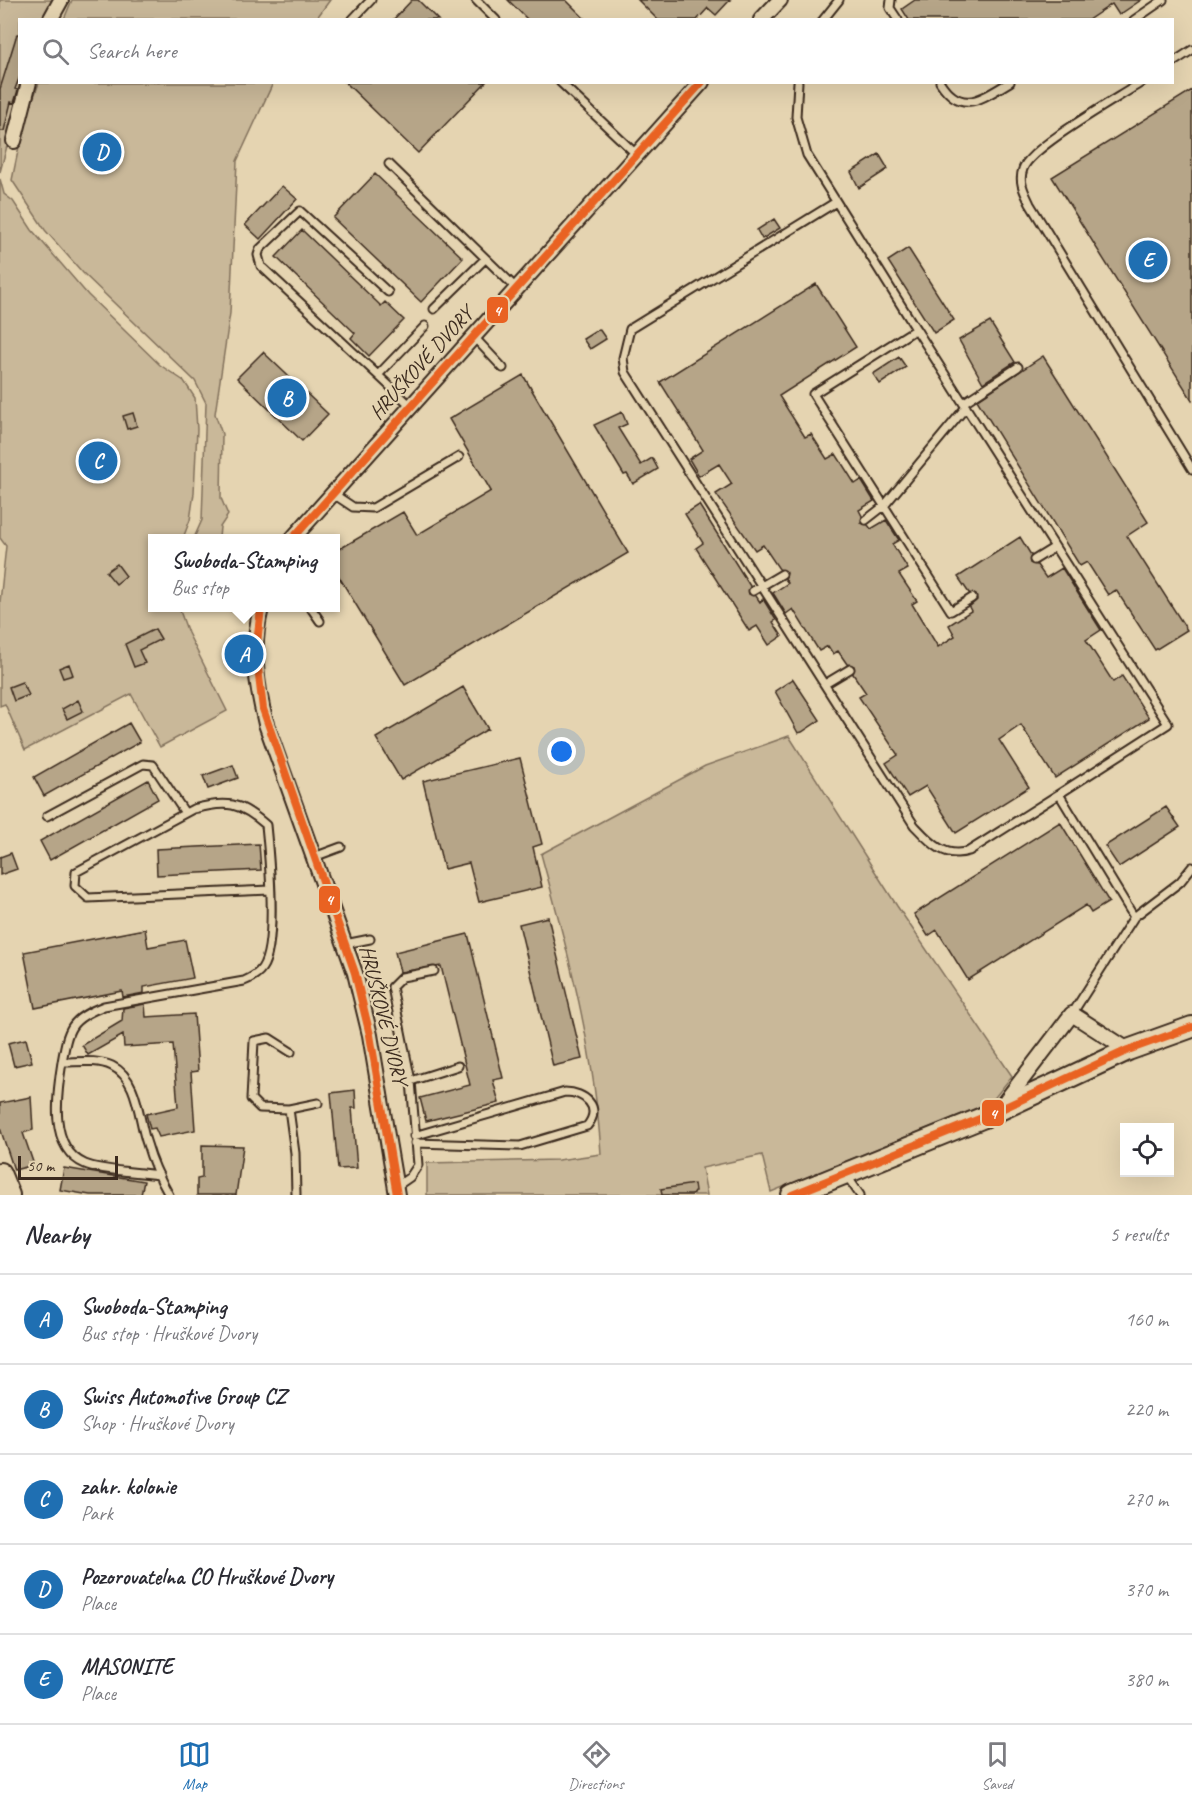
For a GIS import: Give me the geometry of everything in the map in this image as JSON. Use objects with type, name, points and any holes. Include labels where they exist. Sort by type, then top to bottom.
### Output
[{"type":"street","points":[[51,18],[61,0]]},
{"type":"street","points":[[763,18],[780,0]]},
{"type":"street","points":[[14,141],[28,84]]},
{"type":"street","name":"HRUŠKOVÉ DVORY","points":[[296,534],[700,84]]},
{"type":"street","name":"HRUŠKOVÉ DVORY","points":[[260,612],[254,643],[258,693],[266,724],[345,944],[370,1035],[397,1190]]},
{"type":"street","points":[[999,1109],[1072,1014],[1128,1050]]},
{"type":"street","points":[[792,1195],[999,1109],[1128,1050],[1192,1026]]},
{"type":"street","points":[[0,1173],[9,1195]]},
{"type":"lane","points":[[354,18],[371,0]]},
{"type":"lane","points":[[476,0],[494,18]]},
{"type":"lane","points":[[825,18],[839,0]]},
{"type":"lane","points":[[891,0],[890,8],[897,18]]},
{"type":"lane","points":[[1137,18],[1163,0]]},
{"type":"lane","points":[[1174,62],[1192,50]]},
{"type":"lane","points":[[562,84],[637,155]]},
{"type":"lane","points":[[798,84],[796,117],[807,155],[1168,724],[969,851],[959,854],[947,853],[932,844],[914,825],[625,372],[623,358],[630,329],[836,202]]},
{"type":"lane","points":[[941,84],[949,96],[962,102],[978,101],[1007,84]]},
{"type":"lane","points":[[1139,84],[1034,152],[1022,171],[1021,186],[1192,470]]},
{"type":"lane","points":[[389,164],[517,289]]},
{"type":"lane","points":[[388,292],[300,211],[260,249],[258,255],[261,266],[411,406]]},
{"type":"lane","points":[[434,309],[485,259]]},
{"type":"lane","points":[[379,374],[425,326]]},
{"type":"lane","points":[[916,329],[813,394],[951,611],[972,598]]},
{"type":"lane","points":[[473,336],[503,368]]},
{"type":"lane","points":[[866,520],[884,506],[964,405],[1018,367]]},
{"type":"lane","points":[[332,493],[352,507],[373,508],[459,458]]},
{"type":"lane","points":[[1034,560],[1055,547]]},
{"type":"lane","points":[[753,591],[782,574]]},
{"type":"lane","points":[[314,612],[320,621]]},
{"type":"lane","points":[[825,684],[850,669]]},
{"type":"lane","points":[[47,816],[143,764],[153,765],[162,775],[185,813]]},
{"type":"lane","points":[[1059,794],[1134,917]]},
{"type":"lane","points":[[159,1175],[86,1164],[66,1147],[60,1129],[58,1088],[67,1032],[83,1015],[118,1003],[232,984],[253,976],[261,970],[270,947],[270,890],[266,825],[245,807],[208,805],[185,813],[80,869],[75,878],[79,892],[88,898],[167,892],[270,890]]},
{"type":"lane","points":[[315,857],[341,847]]},
{"type":"lane","points":[[1072,1014],[1134,917],[1180,882],[1192,867]]},
{"type":"lane","points":[[345,944],[370,939]]},
{"type":"lane","points":[[397,1190],[416,1171],[418,1165],[414,1140],[411,1081],[393,987],[402,977],[434,971]]},
{"type":"lane","points":[[291,1052],[269,1038],[254,1041],[250,1093],[253,1103],[260,1108],[289,1108],[318,1103]]},
{"type":"lane","points":[[62,1062],[104,1063],[115,1067],[126,1077],[134,1094],[146,1142],[169,1195]]},
{"type":"lane","points":[[411,1081],[458,1066]]},
{"type":"lane","points":[[565,1092],[580,1093],[586,1097],[592,1107],[591,1121],[587,1126],[520,1146],[414,1140],[565,1092]]},
{"type":"lane","points":[[289,1108],[295,1153],[296,1195]]},
{"type":"lane","points":[[846,1174],[860,1195]]},
{"type":"shaded area","points":[[0,0],[56,0],[47,18],[18,18],[18,84],[24,84],[0,172]]},
{"type":"shaded area","points":[[72,0],[330,0],[317,18],[64,18]]},
{"type":"shaded area","points":[[39,84],[273,84],[237,161],[230,313],[215,414],[222,434],[221,498],[228,515],[220,527],[219,534],[196,534],[202,520],[206,403],[195,381],[83,273],[45,230],[12,180],[23,127]]},
{"type":"shaded area","points":[[0,179],[4,194],[13,201],[32,230],[88,295],[160,365],[184,381],[195,398],[197,429],[194,493],[190,520],[185,534],[148,534],[148,612],[180,612],[188,633],[227,711],[160,747],[131,694],[25,750],[5,704],[0,706],[0,602],[6,546],[0,538]]},
{"type":"shaded area","points":[[789,736],[897,906],[1012,1076],[992,1101],[984,1105],[771,1192],[762,1155],[702,1168],[707,1195],[427,1195],[427,1163],[558,1160],[601,1154],[593,1078],[579,1002],[541,854],[705,766]]},
{"type":"building","points":[[412,0],[418,0],[436,18],[395,18]]},
{"type":"building","points":[[508,0],[566,0],[584,18],[526,18]]},
{"type":"building","points":[[638,0],[730,0],[716,15],[708,8],[699,18],[656,18]]},
{"type":"building","points":[[915,0],[1141,0],[1119,15],[1112,4],[1091,18],[908,18],[902,9]]},
{"type":"building","points":[[18,34],[18,81],[15,89],[18,90],[14,103],[11,102],[4,131],[0,131],[0,89]]},
{"type":"building","points":[[347,84],[484,84],[418,153]]},
{"type":"building","points":[[1192,90],[1192,400],[1052,177]]},
{"type":"building","points":[[879,154],[888,169],[859,188],[851,172]]},
{"type":"building","points":[[375,174],[463,258],[421,302],[333,218]]},
{"type":"building","points":[[282,186],[297,199],[260,239],[245,225]]},
{"type":"building","points":[[774,219],[780,228],[762,239],[757,230]]},
{"type":"building","points":[[302,230],[381,306],[385,302],[404,320],[369,356],[351,338],[355,333],[276,257]]},
{"type":"building","points":[[908,248],[954,320],[934,333],[888,261]]},
{"type":"building","points":[[816,284],[856,347],[779,396],[805,437],[811,434],[827,459],[836,454],[855,484],[861,480],[874,501],[859,510],[862,516],[861,523],[868,525],[871,529],[886,520],[899,540],[892,544],[908,569],[899,574],[917,601],[912,604],[938,647],[955,636],[949,625],[971,611],[969,607],[977,600],[976,595],[969,593],[958,577],[1020,537],[1031,555],[1030,563],[1037,565],[1046,578],[1062,568],[1101,630],[1086,640],[1113,682],[1122,676],[1149,718],[1055,778],[1021,725],[999,740],[1029,787],[956,833],[926,786],[908,797],[886,763],[898,755],[859,697],[866,693],[853,674],[854,666],[847,664],[838,651],[833,654],[828,646],[819,651],[793,609],[786,614],[773,593],[788,583],[785,579],[787,572],[779,569],[763,545],[755,550],[716,494],[732,484],[719,464],[699,476],[689,459],[703,450],[660,382]]},
{"type":"building","points":[[990,322],[1015,362],[983,383],[959,340]]},
{"type":"building","points":[[599,329],[606,339],[590,349],[583,339]]},
{"type":"building","points":[[263,352],[328,414],[302,441],[237,378]]},
{"type":"building","points":[[1043,356],[1148,522],[1127,536],[1187,630],[1155,650],[1116,590],[1108,595],[1087,562],[1080,566],[977,400]]},
{"type":"building","points":[[899,357],[906,367],[880,384],[873,374]]},
{"type":"building","points":[[523,375],[628,553],[405,685],[340,579],[340,549],[403,512],[417,535],[491,491],[449,419]]},
{"type":"building","points":[[622,412],[627,424],[618,428],[641,465],[652,458],[658,469],[633,484],[627,474],[624,475],[594,425]]},
{"type":"building","points":[[133,413],[137,426],[127,429],[123,416]]},
{"type":"building","points":[[699,505],[750,586],[749,594],[756,596],[760,602],[763,599],[776,620],[773,622],[782,636],[769,645],[757,626],[749,631],[696,548],[703,543],[685,514]]},
{"type":"building","points":[[117,564],[126,576],[116,584],[106,572]]},
{"type":"building","points":[[155,629],[161,639],[139,650],[145,663],[134,667],[125,644]]},
{"type":"building","points":[[69,664],[73,675],[63,678],[59,668]]},
{"type":"building","points":[[793,679],[820,720],[798,733],[775,691]]},
{"type":"building","points":[[22,682],[29,695],[14,701],[9,687]]},
{"type":"building","points":[[463,687],[488,729],[401,780],[376,738]]},
{"type":"building","points":[[78,700],[83,711],[67,719],[62,709]]},
{"type":"building","points":[[129,723],[140,742],[44,796],[34,777]]},
{"type":"building","points":[[520,758],[542,844],[533,847],[542,887],[479,902],[469,863],[444,869],[423,781]]},
{"type":"building","points":[[233,765],[238,778],[208,789],[203,776]]},
{"type":"building","points":[[148,780],[158,799],[50,860],[40,841]]},
{"type":"building","points":[[1166,807],[1180,827],[1119,867],[1105,846]]},
{"type":"building","points":[[1060,822],[1109,902],[1091,913],[1086,905],[968,980],[937,930],[928,936],[914,914]]},
{"type":"building","points":[[259,844],[261,870],[157,875],[156,849]]},
{"type":"building","points":[[11,853],[17,869],[0,875],[0,857]]},
{"type":"building","points":[[548,917],[582,1059],[553,1066],[519,924]]},
{"type":"building","points":[[145,929],[148,947],[185,940],[193,978],[144,987],[144,993],[123,997],[122,991],[35,1008],[24,952]]},
{"type":"building","points":[[468,934],[503,1078],[493,1080],[499,1103],[426,1121],[420,1098],[470,1085],[441,966],[400,972],[395,952]]},
{"type":"building","points":[[145,1004],[146,1017],[194,1014],[198,1071],[191,1072],[195,1130],[159,1137],[155,1128],[150,1129],[146,1114],[178,1107],[173,1044],[124,1047],[123,1035],[88,1055],[82,1045],[122,1021],[123,1008]]},
{"type":"building","points":[[26,1039],[32,1062],[14,1066],[8,1043]]},
{"type":"building","points":[[355,1090],[356,1108],[352,1108],[357,1168],[338,1169],[331,1093]]},
{"type":"building","points":[[31,1097],[33,1130],[23,1133],[34,1165],[14,1170],[0,1128],[0,1103]]},
{"type":"building","points":[[202,1145],[243,1146],[236,1195],[197,1195],[197,1179],[202,1178]]},
{"type":"building","points":[[64,1168],[144,1181],[141,1195],[90,1195],[60,1190]]},
{"type":"building","points":[[694,1184],[695,1191],[692,1195],[662,1195],[661,1189]]},
{"type":"transit line","name":"4","points":[[297,534],[700,84]]},
{"type":"transit line","name":"4","points":[[261,612],[256,652],[263,709],[355,973],[370,1035],[397,1195]]},
{"type":"transit line","name":"4","points":[[792,1195],[982,1118],[1128,1050],[1192,1027]]},
{"type":"place","name":"Pozorovatelna CO Hruškové Dvory","points":[[102,152]]},
{"type":"place","name":"MASONITE","points":[[1148,260]]},
{"type":"place","name":"Swiss Automotive Group CZ","points":[[287,398]]},
{"type":"place","name":"zahr. kolonie","points":[[98,461]]},
{"type":"place","name":"Swoboda-Stamping","points":[[244,654]]}]
